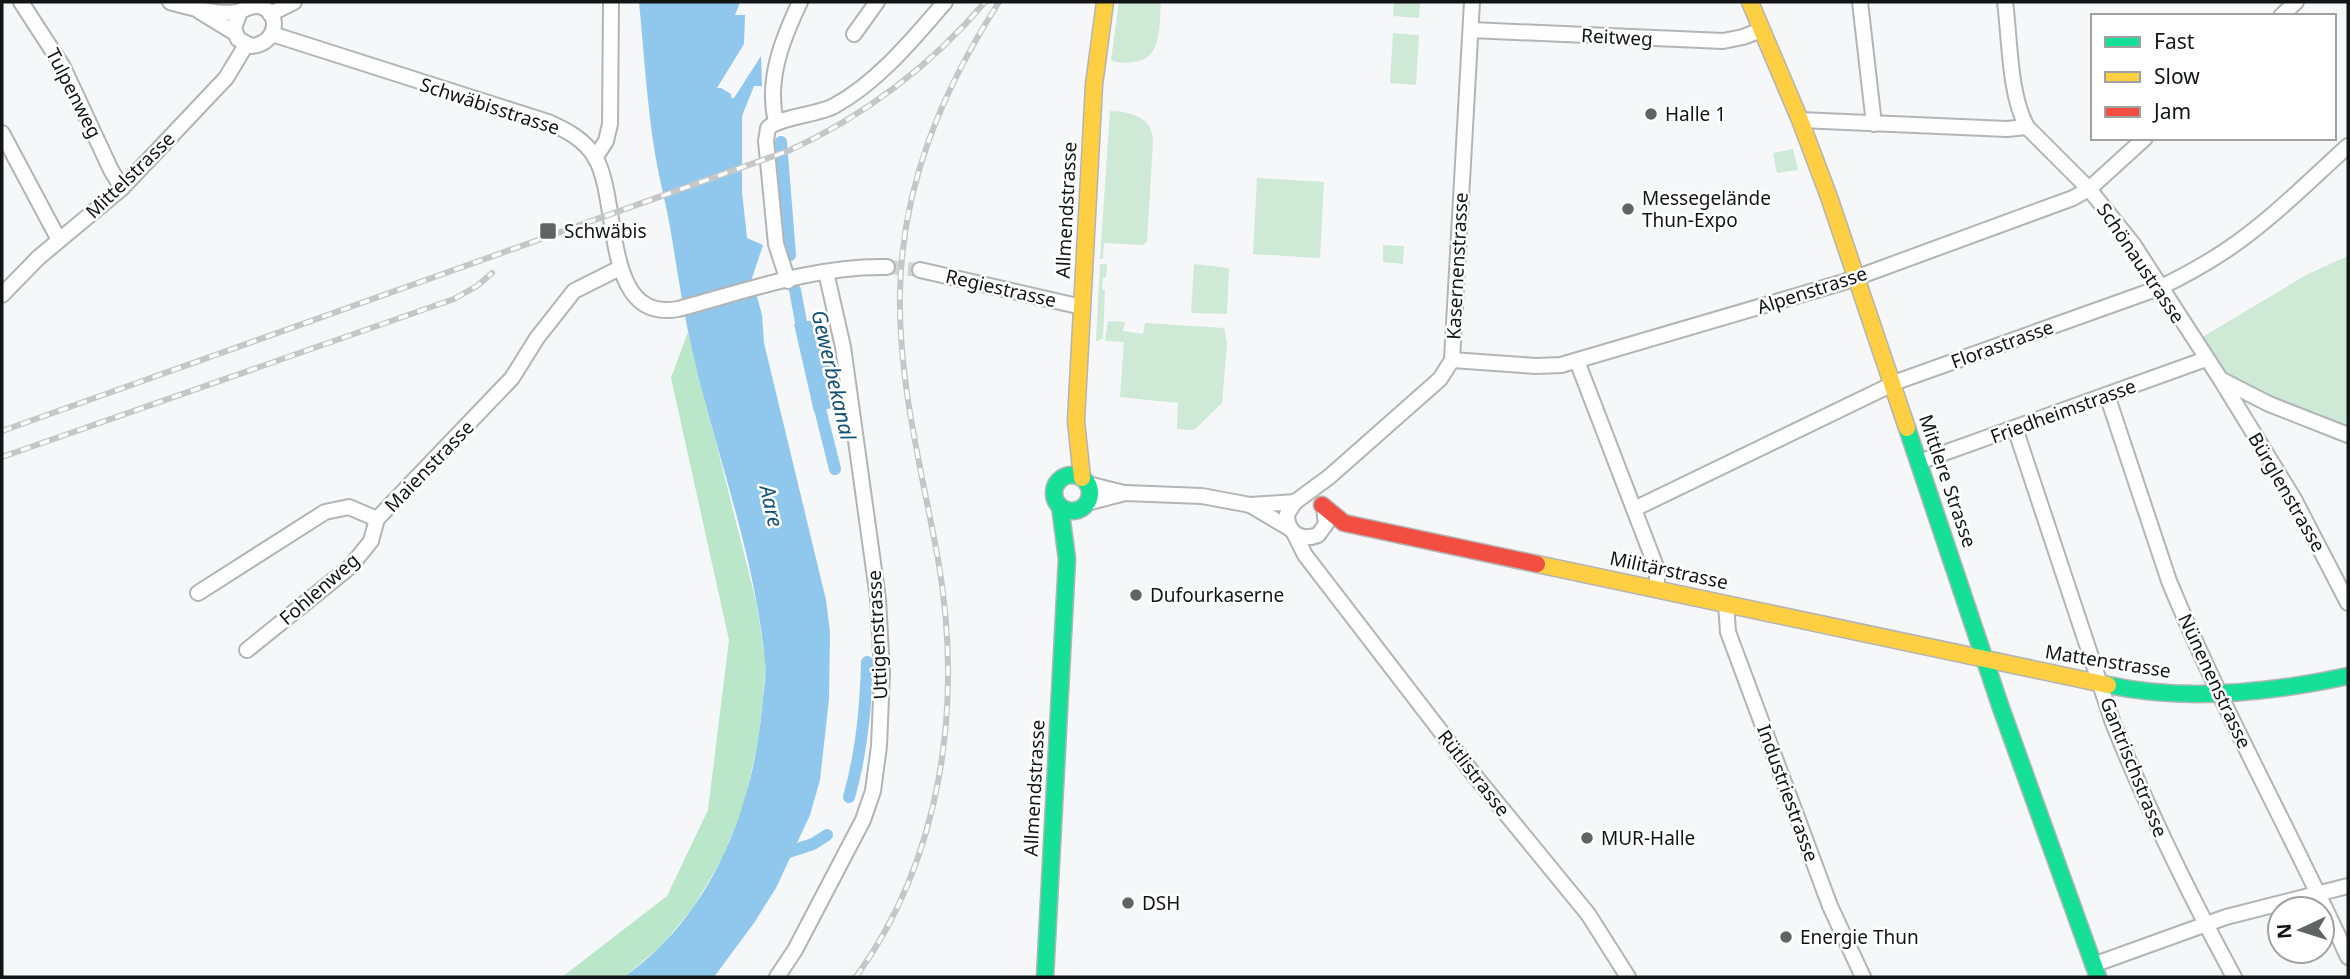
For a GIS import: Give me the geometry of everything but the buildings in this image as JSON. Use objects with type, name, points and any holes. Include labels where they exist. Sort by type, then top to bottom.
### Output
[{"type":"street","name":"Tulpenweg","points":[[21,2],[64,68],[122,188]]},
{"type":"street","points":[[170,2],[198,10],[240,12]]},
{"type":"street","points":[[270,14],[294,2]]},
{"type":"street","points":[[596,158],[608,134],[611,2]]},
{"type":"street","points":[[776,122],[772,97],[774,74],[785,36],[800,2]]},
{"type":"street","points":[[854,34],[877,2]]},
{"type":"street","points":[[887,267],[860,267],[793,279],[776,244],[766,134],[768,128],[776,122],[824,110],[855,92],[887,64],[944,2]]},
{"type":"street","name":"Allmendstrasse","points":[[1062,478],[1076,421],[1096,59],[1105,2]]},
{"type":"street","name":"Kasernenstrasse","points":[[1298,501],[1440,379],[1452,359],[1472,2]]},
{"type":"street","name":"Mittlere Strasse","points":[[1750,2],[1800,120],[1857,277],[1985,659],[2095,971]]},
{"type":"street","points":[[1860,2],[1874,124]]},
{"type":"street","points":[[1800,120],[2007,129],[2027,127],[2018,106],[2005,2]]},
{"type":"street","points":[[2283,14],[2296,2]]},
{"type":"street","points":[[256,6],[270,14],[274,24],[272,34],[262,44],[246,45],[238,39],[234,22],[244,8],[256,6]]},
{"type":"street","points":[[198,10],[235,33]]},
{"type":"street","name":"Reitweg","points":[[1471,30],[1723,41],[1761,30]]},
{"type":"street","name":"Schwäbisstrasse","points":[[272,34],[555,125],[577,137],[596,158],[610,198],[620,268],[632,292],[649,307],[661,310],[678,309],[793,279]]},
{"type":"street","name":"Mittelstrasse","points":[[2,295],[27,268],[122,188],[226,78],[246,45]]},
{"type":"street","name":"Schönaustrasse","points":[[2027,127],[2089,189],[2128,237],[2221,380],[2265,402],[2348,435]]},
{"type":"street","points":[[2,133],[59,240]]},
{"type":"street","name":"Alpenstrasse","points":[[1452,359],[1536,366],[1577,361],[1857,277],[2073,198],[2089,189],[2143,140]]},
{"type":"street","name":"Florastrasse","points":[[1634,509],[1893,384],[2159,288],[2211,260],[2246,236],[2348,146]]},
{"type":"street","name":"Maienstrasse","points":[[198,593],[325,512],[349,507],[377,519],[512,378],[537,338],[574,291],[620,268]]},
{"type":"street","name":"Regiestrasse","points":[[920,270],[1082,307]]},
{"type":"street","name":"Uttigenstrasse","points":[[777,977],[795,950],[863,820],[873,791],[879,746],[882,663],[878,599],[843,347],[825,272]]},
{"type":"street","name":"Friedheimstrasse","points":[[1919,462],[2206,359]]},
{"type":"street","points":[[1577,361],[1655,564],[1657,590]]},
{"type":"street","name":"Bürglenstrasse","points":[[2221,380],[2294,499],[2348,603]]},
{"type":"street","name":"Nünenenstrasse","points":[[2107,395],[2169,581],[2348,957]]},
{"type":"street","name":"Bürglenstrasse","points":[[2244,418],[2265,402]]},
{"type":"street","name":"Allmendstrasse","points":[[1076,421],[1085,481]]},
{"type":"street","name":"Gantrischstrasse","points":[[2015,428],[2113,723],[2145,802],[2234,977]]},
{"type":"street","points":[[1125,493],[1068,511],[1060,506],[1054,492],[1062,478],[1072,475],[1125,493],[1202,496],[1250,505],[1312,499],[1323,507]]},
{"type":"street","points":[[1318,570],[1316,552],[1326,519],[1323,492],[1329,477]]},
{"type":"street","points":[[1084,506],[1090,492],[1085,481]]},
{"type":"street","points":[[1292,531],[1287,514],[1298,501]]},
{"type":"street","points":[[1250,505],[1304,538],[1344,523]]},
{"type":"street","name":"Allmendstrasse","points":[[1045,977],[1066,559],[1060,506]]},
{"type":"street","name":"Allmendstrasse","points":[[1066,559],[1084,506]]},
{"type":"street","name":"Militärstrasse","points":[[1323,507],[1344,523],[1985,659]]},
{"type":"street","name":"Fohlenweg","points":[[247,650],[351,566],[371,541],[377,519]]},
{"type":"street","name":"Rütlistrasse","points":[[1292,531],[1305,555],[1475,776],[1588,914],[1628,977]]},
{"type":"street","name":"Industriestrasse","points":[[1726,604],[1728,632],[1830,906],[1863,977]]},
{"type":"street","name":"Mattenstrasse","points":[[1985,659],[2146,691],[2247,693],[2297,687],[2348,676]]},
{"type":"street","points":[[2095,971],[2205,924],[2348,887]]},
{"type":"green space","points":[[1119,2],[1161,2],[1158,40],[1150,55],[1143,60],[1124,63],[1111,60]]},
{"type":"green space","points":[[1394,2],[1420,2],[1419,18],[1393,16]]},
{"type":"green space","points":[[1393,33],[1419,35],[1416,85],[1390,83]]},
{"type":"green space","points":[[1110,111],[1139,117],[1145,121],[1152,133],[1147,242],[1142,245],[1104,243],[1103,259],[1100,259]]},
{"type":"green space","points":[[1793,149],[1798,170],[1777,173],[1773,153]]},
{"type":"green space","points":[[1257,178],[1324,182],[1320,258],[1253,254]]},
{"type":"green space","points":[[1383,245],[1404,246],[1403,264],[1383,262]]},
{"type":"green space","points":[[2348,256],[2348,435],[2221,380],[2199,339],[2308,274]]},
{"type":"green space","points":[[1100,264],[1107,264],[1102,289],[1105,290],[1103,338],[1096,341]]},
{"type":"green space","points":[[1194,264],[1229,268],[1227,314],[1191,313]]},
{"type":"green space","points":[[1108,321],[1125,322],[1123,331],[1143,334],[1145,323],[1224,328],[1227,343],[1222,403],[1194,430],[1177,429],[1178,403],[1120,397],[1124,342],[1105,341]]},
{"type":"green space","points":[[688,332],[756,601],[766,664],[759,737],[744,806],[722,859],[692,909],[662,945],[624,977],[562,977],[667,896],[708,810],[729,640],[671,378]]},
{"type":"water","name":"Aare","points":[[639,2],[740,2],[735,15],[745,15],[744,44],[717,88],[731,94],[731,98],[734,98],[761,56],[762,86],[754,86],[742,116],[742,192],[747,238],[763,245],[752,278],[762,315],[764,343],[826,600],[830,632],[829,699],[820,780],[810,815],[776,888],[714,977],[624,977],[654,952],[681,924],[722,858],[749,785],[766,673],[752,577],[685,318],[652,135]]},
{"type":"water","points":[[821,318],[841,406],[814,412],[794,324]]},
{"type":"waterway","name":"Gewerbekanal","points":[[781,142],[790,255]]},
{"type":"waterway","name":"Gewerbekanal","points":[[795,290],[804,338]]},
{"type":"waterway","name":"Gewerbekanal","points":[[817,397],[835,469]]},
{"type":"waterway","name":"Gewerbekanal","points":[[849,797],[862,730],[867,662]]},
{"type":"waterway","name":"Gewerbekanal","points":[[779,855],[813,844],[827,835]]},
{"type":"tunnel","points":[[887,267],[920,270]]},
{"type":"railway","points":[[2,431],[788,151],[843,122],[895,87],[942,47],[985,2]]},
{"type":"railway","points":[[856,977],[886,930],[909,881],[927,830],[939,777],[946,723],[948,668],[945,613],[938,559],[907,393],[900,326],[902,252],[908,214],[929,140],[960,70],[999,2]]},
{"type":"railway","points":[[2,457],[454,299],[477,286],[492,273]]},
{"type":"traffic: fast","points":[[1907,428],[2001,708],[2098,977]]},
{"type":"traffic: fast","points":[[1072,475],[1085,480],[1090,493],[1085,506],[1072,511],[1059,506],[1054,493],[1059,480],[1072,475]]},
{"type":"traffic: fast","points":[[1045,977],[1067,559],[1060,506]]},
{"type":"traffic: fast","points":[[2108,685],[2168,693],[2228,693],[2289,687],[2348,676]]},
{"type":"traffic: slow","points":[[1082,478],[1076,421],[1094,85],[1105,2]]},
{"type":"traffic: slow","points":[[1750,2],[1829,197],[1907,428]]},
{"type":"traffic: slow","points":[[1537,564],[2108,685]]},
{"type":"traffic: jam","points":[[1322,505],[1344,523],[1537,564]]},
{"type":"place","name":"Halle 1","points":[[1651,114]]},
{"type":"place","name":"Messegelände Thun-Expo","points":[[1628,209]]},
{"type":"place","name":"Schwäbis","points":[[548,231]]},
{"type":"place","name":"Dufourkaserne","points":[[1136,595]]},
{"type":"place","name":"MUR-Halle","points":[[1587,838]]},
{"type":"place","name":"DSH","points":[[1128,903]]},
{"type":"place","name":"Energie Thun","points":[[1786,937]]}]
